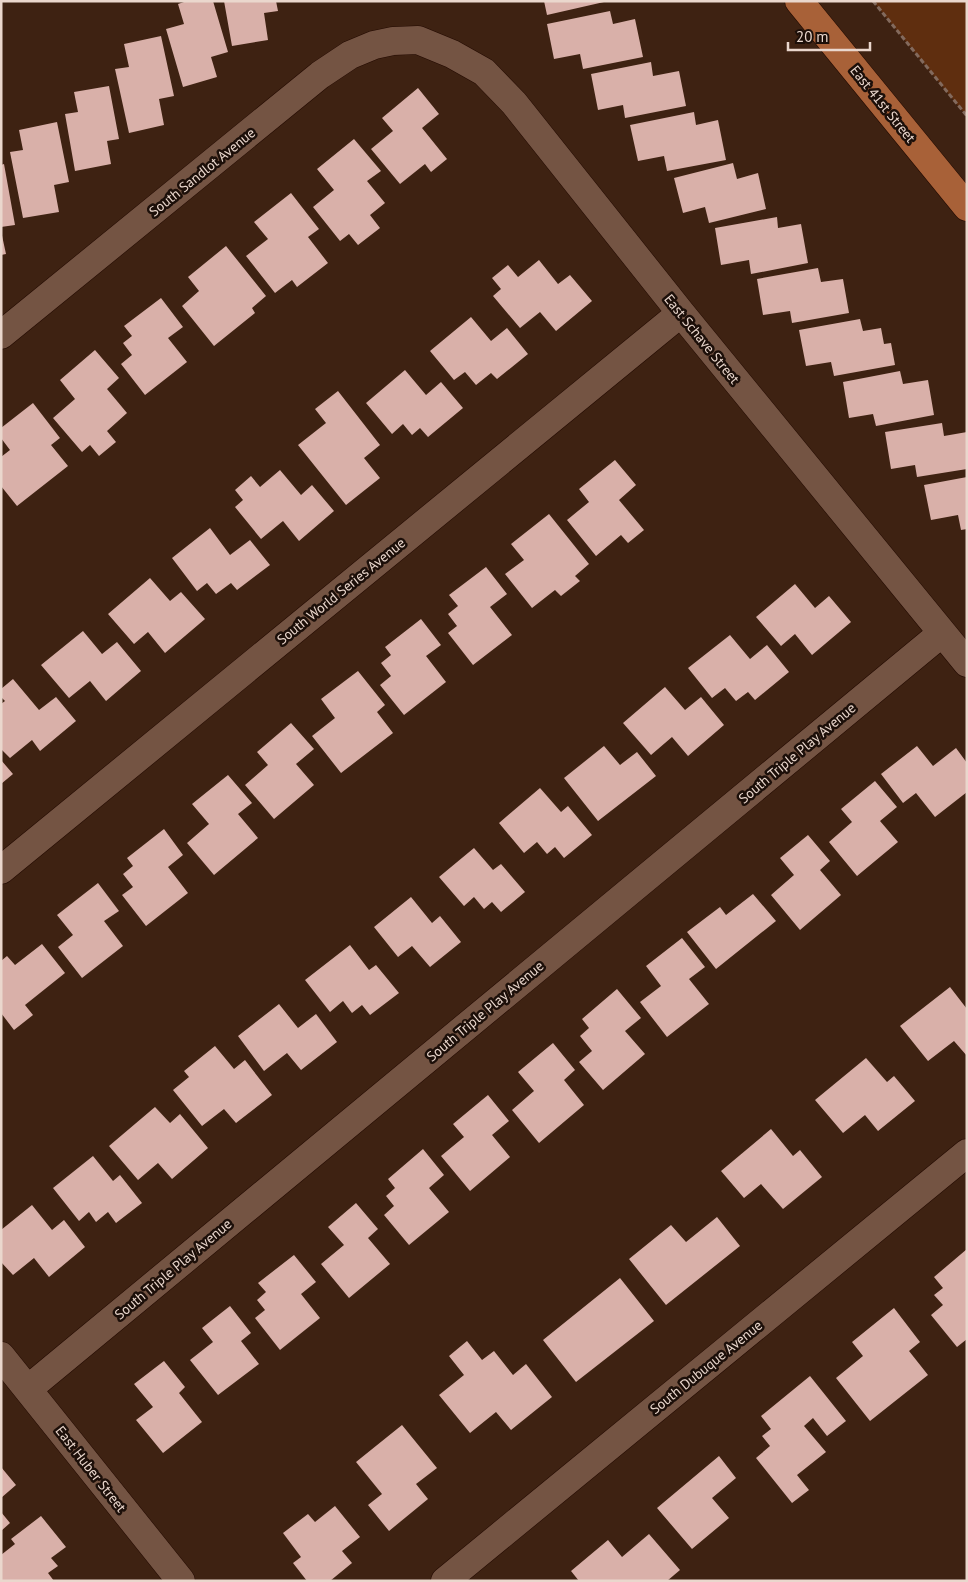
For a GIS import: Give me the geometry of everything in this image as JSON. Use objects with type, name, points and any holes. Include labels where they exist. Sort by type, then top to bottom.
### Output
[{"type":"main road","name":"East 41st Street","points":[[799,1],[967,207]]},
{"type":"street","name":"East Schave Street","points":[[418,40],[452,54],[484,72],[514,103],[681,313],[967,663]]},
{"type":"street","name":"South Sandlot Avenue","points":[[1,335],[320,75],[350,56],[374,45],[394,41],[418,40]]},
{"type":"street","name":"South World Series Avenue","points":[[1,870],[681,313]]},
{"type":"street","name":"South Triple Play Avenue","points":[[28,1389],[942,633]]},
{"type":"street","name":"South Dubuque Avenue","points":[[445,1581],[967,1153]]},
{"type":"street","name":"East Huber Street","points":[[1,1356],[181,1581]]},
{"type":"path","points":[[873,1],[967,116]]},
{"type":"shaded area","points":[[873,1],[967,1],[967,116],[960,108]]},
{"type":"building","points":[[187,1],[213,1],[228,52],[211,57],[217,77],[183,87],[166,29],[184,24],[178,4]]},
{"type":"building","points":[[224,1],[276,1],[278,11],[264,13],[268,40],[232,46]]},
{"type":"building","points":[[544,1],[604,1],[604,2],[547,15]]},
{"type":"building","points":[[610,11],[613,24],[635,19],[643,57],[583,69],[580,54],[554,59],[547,24]]},
{"type":"building","points":[[161,36],[174,96],[159,99],[164,125],[129,133],[115,69],[129,67],[124,44]]},
{"type":"building","points":[[651,62],[653,76],[679,71],[686,106],[625,118],[623,105],[598,110],[591,74]]},
{"type":"building","points":[[109,86],[119,139],[107,141],[111,164],[75,171],[65,114],[78,112],[74,92]]},
{"type":"building","points":[[418,88],[439,114],[422,128],[447,159],[431,172],[425,164],[400,184],[371,149],[393,131],[382,118]]},
{"type":"building","points":[[694,112],[696,125],[718,120],[726,160],[667,171],[664,156],[638,161],[630,125]]},
{"type":"building","points":[[57,122],[69,182],[54,185],[59,212],[23,218],[10,152],[23,150],[19,130]]},
{"type":"building","points":[[354,139],[381,171],[367,181],[385,203],[370,215],[380,228],[358,245],[349,234],[340,241],[313,207],[334,190],[317,169]]},
{"type":"building","points":[[733,163],[737,179],[758,173],[766,209],[709,223],[705,207],[683,213],[674,178]]},
{"type":"building","points":[[4,164],[15,225],[1,227],[1,165]]},
{"type":"building","points":[[291,193],[319,229],[308,237],[328,263],[297,287],[292,280],[275,293],[246,256],[268,239],[254,222]]},
{"type":"building","points":[[777,217],[778,228],[801,224],[808,263],[751,274],[749,260],[721,265],[715,228]]},
{"type":"building","points":[[1,231],[6,254],[1,255]]},
{"type":"building","points":[[226,246],[266,296],[252,308],[255,313],[214,346],[182,306],[199,291],[188,277]]},
{"type":"building","points":[[539,260],[558,284],[570,275],[592,301],[556,331],[540,312],[520,328],[493,296],[501,289],[492,278],[508,265],[518,277]]},
{"type":"building","points":[[818,268],[821,282],[843,279],[849,313],[792,323],[790,311],[763,315],[757,279]]},
{"type":"building","points":[[161,298],[183,327],[168,338],[187,362],[145,395],[121,364],[132,355],[123,343],[132,336],[124,326]]},
{"type":"building","points":[[471,317],[491,341],[507,328],[528,354],[497,379],[491,373],[476,385],[465,372],[454,380],[430,351]]},
{"type":"building","points":[[860,319],[863,331],[881,328],[884,344],[891,343],[895,365],[834,376],[831,362],[806,366],[799,330]]},
{"type":"building","points":[[95,350],[119,378],[107,389],[127,413],[107,431],[116,442],[99,456],[90,445],[82,452],[53,418],[75,399],[60,380]]},
{"type":"building","points":[[405,370],[426,395],[441,382],[463,408],[428,437],[420,428],[412,435],[403,424],[392,434],[366,403]]},
{"type":"building","points":[[900,371],[903,384],[928,380],[934,415],[876,426],[873,414],[849,418],[843,382]]},
{"type":"building","points":[[338,391],[380,445],[364,458],[380,478],[346,505],[298,445],[326,423],[315,409]]},
{"type":"building","points":[[33,403],[60,438],[51,445],[68,466],[17,506],[1,486],[1,457],[10,450],[1,438],[1,428]]},
{"type":"building","points":[[942,423],[944,436],[967,432],[967,469],[917,477],[915,465],[891,469],[885,432]]},
{"type":"building","points":[[615,460],[636,485],[619,500],[644,530],[628,543],[621,535],[596,556],[567,520],[589,502],[579,489]]},
{"type":"building","points":[[280,470],[301,495],[312,485],[334,511],[299,541],[283,521],[261,539],[235,507],[243,500],[235,490],[251,476],[260,487]]},
{"type":"building","points":[[967,477],[967,529],[961,530],[958,515],[931,520],[924,485]]},
{"type":"building","points":[[549,514],[589,564],[575,576],[580,581],[561,596],[555,590],[532,608],[505,574],[524,560],[511,544]]},
{"type":"building","points":[[210,528],[230,555],[250,540],[270,565],[237,590],[231,583],[216,594],[207,583],[197,591],[172,558]]},
{"type":"building","points":[[486,567],[507,594],[490,607],[512,635],[473,665],[448,633],[457,626],[448,614],[458,606],[449,595]]},
{"type":"building","points":[[150,578],[170,601],[181,592],[205,619],[165,653],[148,632],[134,644],[108,614]]},
{"type":"building","points":[[795,584],[815,608],[829,596],[851,622],[812,655],[795,634],[781,646],[756,617]]},
{"type":"building","points":[[421,619],[441,645],[426,656],[446,682],[404,715],[380,685],[391,676],[381,663],[391,655],[385,647]]},
{"type":"building","points":[[83,631],[102,654],[117,642],[141,671],[106,701],[90,681],[69,698],[41,665]]},
{"type":"building","points":[[730,635],[750,659],[767,645],[789,672],[755,700],[748,692],[736,701],[725,688],[712,698],[688,668]]},
{"type":"building","points":[[358,671],[385,705],[377,712],[393,733],[341,773],[312,736],[335,718],[321,699]]},
{"type":"building","points":[[13,679],[39,710],[56,697],[76,721],[40,751],[32,740],[10,758],[1,749],[1,704],[5,701],[1,697],[1,689]]},
{"type":"building","points":[[665,687],[685,710],[701,697],[724,725],[688,756],[672,737],[651,755],[623,723]]},
{"type":"building","points":[[291,723],[314,749],[296,764],[314,785],[274,819],[245,785],[268,765],[257,752]]},
{"type":"building","points":[[604,746],[620,765],[637,752],[656,776],[598,821],[564,778]]},
{"type":"building","points":[[917,746],[933,766],[956,748],[967,763],[967,792],[935,817],[916,793],[903,803],[881,774]]},
{"type":"building","points":[[1,760],[13,774],[1,784]]},
{"type":"building","points":[[228,775],[252,803],[238,814],[258,838],[214,875],[187,843],[209,824],[192,804]]},
{"type":"building","points":[[875,781],[897,807],[880,821],[898,842],[857,876],[829,842],[852,822],[841,809]]},
{"type":"building","points":[[540,788],[561,812],[568,806],[592,835],[564,858],[555,847],[547,854],[537,842],[524,853],[499,823]]},
{"type":"building","points":[[164,829],[183,855],[168,867],[188,893],[146,926],[122,895],[133,887],[123,874],[133,866],[127,858]]},
{"type":"building","points":[[808,835],[830,861],[820,870],[841,895],[800,930],[771,895],[794,875],[780,858]]},
{"type":"building","points":[[474,848],[493,870],[501,864],[525,892],[501,912],[492,902],[484,909],[474,897],[464,906],[439,877]]},
{"type":"building","points":[[98,883],[119,911],[104,921],[123,946],[82,978],[58,947],[73,935],[57,915]]},
{"type":"building","points":[[753,894],[776,921],[716,969],[687,932],[720,907],[726,915]]},
{"type":"building","points":[[411,897],[432,923],[440,916],[461,942],[430,967],[412,946],[398,957],[374,927]]},
{"type":"building","points":[[682,938],[705,967],[689,979],[709,1004],[667,1037],[640,1002],[661,986],[646,966]]},
{"type":"building","points":[[42,944],[65,973],[25,1005],[33,1015],[14,1030],[1,1013],[1,961],[7,956],[15,965]]},
{"type":"building","points":[[350,945],[369,970],[376,965],[399,993],[370,1015],[362,1005],[352,1013],[343,1001],[330,1012],[305,980]]},
{"type":"building","points":[[950,987],[967,1009],[967,1056],[954,1041],[928,1061],[900,1026]]},
{"type":"building","points":[[617,989],[641,1018],[625,1031],[645,1054],[603,1090],[579,1062],[592,1051],[580,1036],[589,1028],[582,1019]]},
{"type":"building","points":[[279,1004],[298,1028],[316,1014],[337,1042],[301,1070],[287,1053],[264,1071],[238,1036]]},
{"type":"building","points":[[553,1043],[575,1070],[564,1080],[584,1105],[539,1143],[512,1110],[534,1091],[518,1072]]},
{"type":"building","points":[[215,1046],[234,1069],[245,1060],[272,1095],[236,1123],[224,1109],[202,1126],[173,1090],[189,1077],[184,1071]]},
{"type":"building","points":[[866,1058],[887,1082],[894,1076],[915,1101],[878,1131],[865,1115],[843,1133],[815,1100]]},
{"type":"building","points":[[488,1095],[509,1121],[492,1135],[510,1157],[470,1191],[441,1156],[464,1137],[453,1124]]},
{"type":"building","points":[[155,1107],[170,1123],[180,1114],[208,1148],[172,1179],[158,1163],[138,1180],[109,1146]]},
{"type":"building","points":[[771,1129],[793,1156],[800,1150],[822,1177],[783,1209],[761,1184],[744,1198],[721,1171]]},
{"type":"building","points":[[423,1149],[444,1175],[429,1188],[449,1212],[409,1245],[384,1215],[394,1206],[386,1196],[395,1188],[388,1179]]},
{"type":"building","points":[[93,1156],[113,1181],[120,1175],[142,1203],[116,1223],[108,1212],[96,1222],[89,1212],[79,1221],[53,1188]]},
{"type":"building","points":[[356,1203],[378,1229],[368,1238],[390,1264],[349,1298],[321,1264],[344,1245],[328,1227]]},
{"type":"building","points":[[32,1205],[52,1230],[64,1220],[85,1247],[49,1277],[34,1258],[13,1275],[1,1262],[1,1230]]},
{"type":"building","points":[[717,1217],[740,1246],[666,1305],[629,1259],[671,1225],[686,1242]]},
{"type":"building","points":[[967,1249],[967,1339],[957,1347],[931,1315],[943,1305],[934,1295],[943,1288],[934,1277]]},
{"type":"building","points":[[294,1255],[316,1282],[301,1294],[320,1318],[280,1350],[255,1318],[265,1310],[257,1300],[266,1292],[258,1283]]},
{"type":"building","points":[[620,1278],[654,1321],[576,1382],[543,1340]]},
{"type":"building","points":[[230,1306],[251,1333],[241,1341],[259,1364],[218,1395],[190,1360],[213,1342],[202,1328]]},
{"type":"building","points":[[894,1308],[920,1342],[909,1351],[928,1375],[870,1421],[836,1378],[863,1356],[852,1342]]},
{"type":"building","points":[[467,1341],[482,1360],[494,1351],[513,1375],[526,1364],[552,1397],[511,1430],[496,1412],[470,1433],[439,1395],[464,1375],[449,1356]]},
{"type":"building","points":[[164,1361],[185,1387],[179,1393],[202,1422],[163,1453],[136,1420],[153,1407],[134,1384]]},
{"type":"building","points":[[810,1376],[846,1421],[827,1436],[813,1418],[804,1426],[826,1452],[797,1475],[809,1490],[792,1503],[756,1458],[770,1446],[762,1436],[771,1429],[761,1416]]},
{"type":"building","points":[[402,1425],[437,1468],[416,1484],[428,1499],[389,1531],[368,1505],[382,1494],[356,1462]]},
{"type":"building","points":[[719,1456],[736,1478],[712,1498],[729,1518],[692,1549],[657,1508]]},
{"type":"building","points":[[1,1467],[16,1485],[1,1498]]},
{"type":"building","points":[[335,1506],[360,1537],[342,1551],[352,1563],[330,1581],[307,1581],[293,1563],[301,1557],[283,1533],[308,1514],[315,1522]]},
{"type":"building","points":[[1,1512],[10,1523],[1,1531]]},
{"type":"building","points":[[41,1516],[66,1547],[51,1558],[58,1566],[48,1573],[54,1581],[1,1581],[1,1555],[15,1544],[11,1539]]},
{"type":"building","points":[[649,1534],[680,1570],[667,1581],[579,1581],[571,1571],[608,1540],[622,1557]]}]
